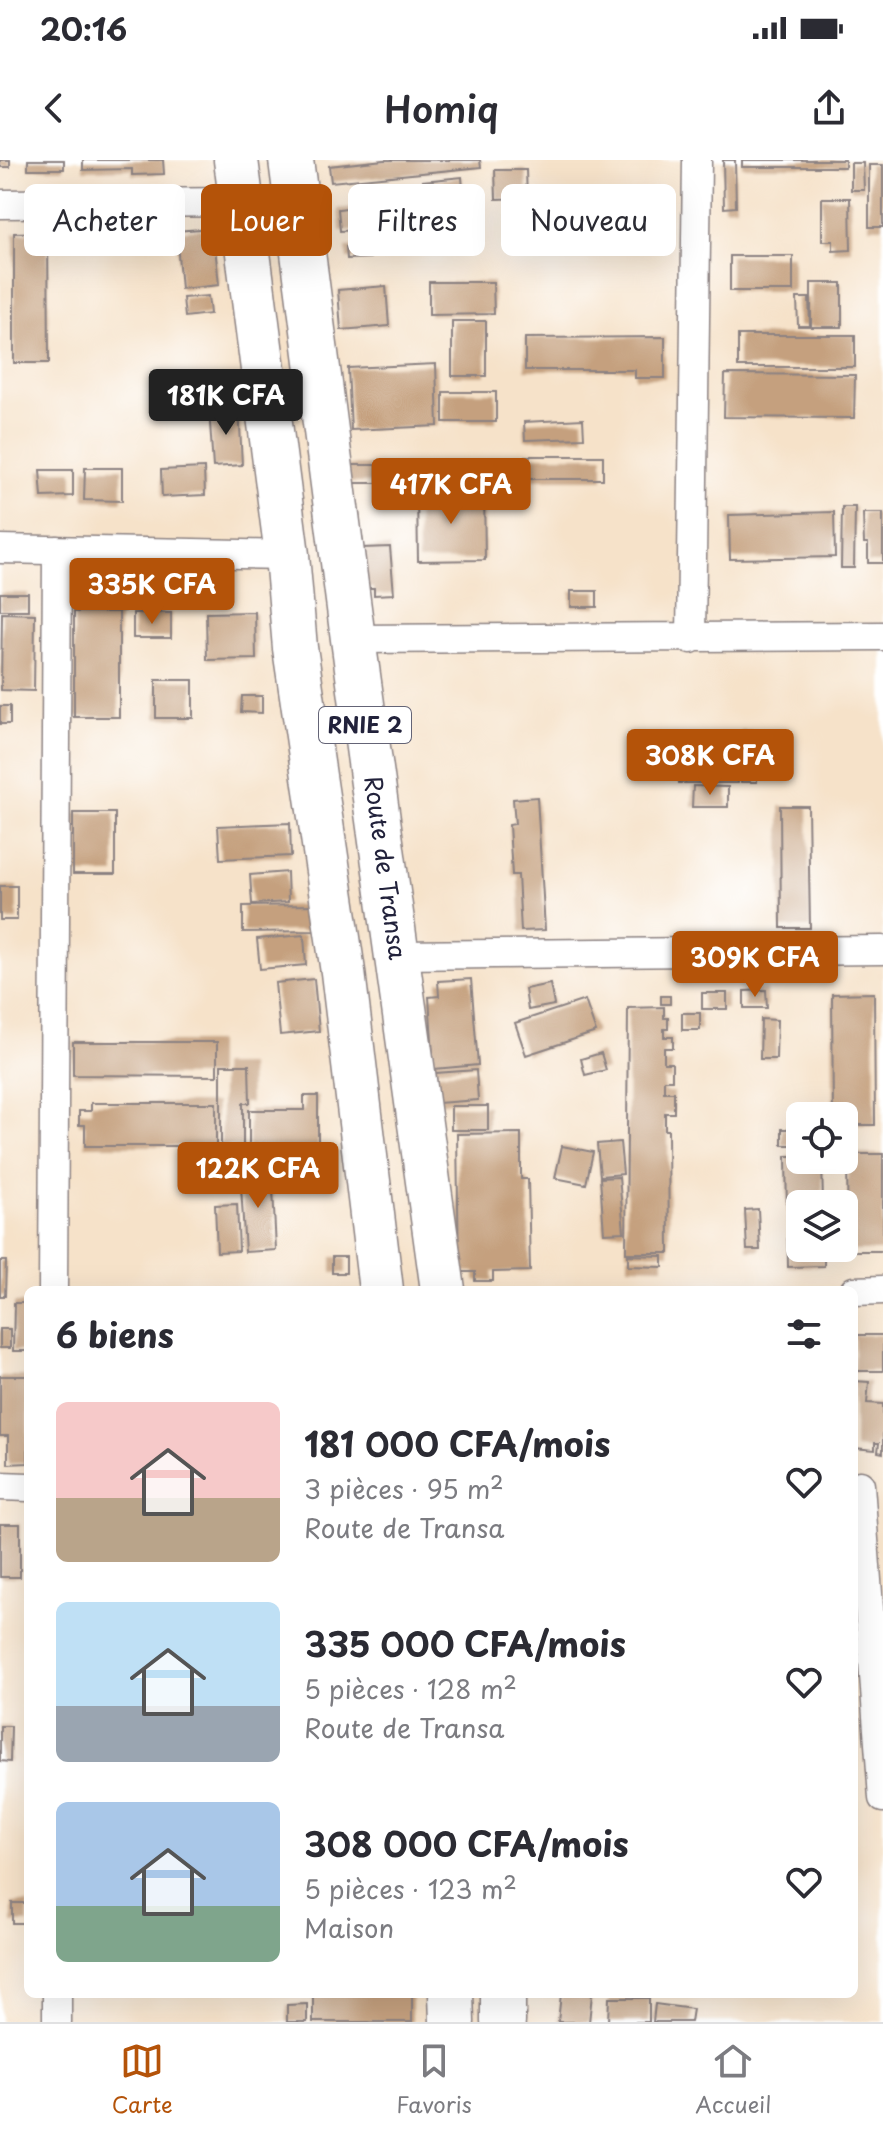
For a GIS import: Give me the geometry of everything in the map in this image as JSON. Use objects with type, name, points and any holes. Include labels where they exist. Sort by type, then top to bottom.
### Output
[{"type":"main road","name":"Route de Transa","points":[[291,160],[353,639],[442,1286]]},
{"type":"main road","name":"RNIE 2","points":[[238,181],[287,555],[295,648],[343,972],[381,1286]]},
{"type":"main road","points":[[451,1998],[452,2022]]},
{"type":"main road","points":[[503,1998],[503,2022]]},
{"type":"street","points":[[691,639],[697,160]]},
{"type":"street","points":[[0,204],[238,181]]},
{"type":"street","points":[[0,549],[287,555]]},
{"type":"street","points":[[53,1286],[57,550]]},
{"type":"street","points":[[353,639],[883,636]]},
{"type":"street","points":[[398,955],[883,950]]},
{"type":"street","points":[[858,1291],[883,1290]]},
{"type":"street","points":[[0,1486],[24,1487]]},
{"type":"street","points":[[866,1486],[883,1798]]},
{"type":"street","points":[[57,1998],[57,2022]]},
{"type":"building","points":[[0,160],[10,160],[10,167],[0,167]]},
{"type":"building","points":[[28,160],[64,160],[64,169],[28,169]]},
{"type":"building","points":[[83,160],[163,160],[164,174],[132,175],[132,169],[83,170]]},
{"type":"building","points":[[384,160],[480,160],[481,167],[331,182],[329,166]]},
{"type":"building","points":[[723,160],[735,160],[736,207],[724,208]]},
{"type":"building","points":[[742,160],[845,160],[845,167],[742,167]]},
{"type":"building","points":[[851,163],[863,163],[864,190],[851,190]]},
{"type":"building","points":[[869,165],[883,165],[883,227],[869,227]]},
{"type":"building","points":[[495,170],[526,170],[526,184],[501,184],[501,199],[496,199]]},
{"type":"building","points":[[462,177],[463,184],[423,184],[423,181]]},
{"type":"building","points":[[822,198],[850,198],[851,250],[833,251],[833,241],[822,241]]},
{"type":"building","points":[[348,208],[348,231],[340,231],[338,209]]},
{"type":"building","points":[[201,229],[201,256],[216,256],[219,285],[181,289],[178,256],[185,256],[185,230]]},
{"type":"building","points":[[14,233],[24,233],[24,256],[48,256],[49,363],[14,363]]},
{"type":"building","points":[[346,247],[348,256],[370,258],[347,259]]},
{"type":"building","points":[[730,256],[793,256],[793,291],[730,291]]},
{"type":"building","points":[[429,282],[493,282],[494,314],[429,315]]},
{"type":"building","points":[[811,283],[842,283],[842,327],[811,327]]},
{"type":"building","points":[[386,286],[389,326],[341,330],[338,290]]},
{"type":"building","points":[[208,296],[210,314],[185,317],[183,298]]},
{"type":"building","points":[[797,298],[809,298],[810,326],[798,326]]},
{"type":"building","points":[[452,321],[486,321],[486,376],[452,376]]},
{"type":"building","points":[[738,335],[855,335],[855,367],[738,367]]},
{"type":"building","points":[[665,337],[665,378],[635,378],[635,370],[525,370],[525,338]]},
{"type":"building","points":[[436,364],[438,426],[351,430],[348,368]]},
{"type":"building","points":[[725,374],[855,375],[854,418],[724,417]]},
{"type":"building","points":[[443,392],[496,392],[496,422],[443,422]]},
{"type":"building","points":[[239,407],[242,465],[213,467],[209,408]]},
{"type":"building","points":[[583,419],[584,438],[525,440],[524,422]]},
{"type":"building","points":[[525,456],[603,456],[603,479],[525,479]]},
{"type":"building","points":[[348,465],[377,465],[377,483],[348,483]]},
{"type":"building","points":[[85,468],[122,468],[122,501],[84,500]]},
{"type":"building","points":[[204,468],[205,495],[162,497],[161,470]]},
{"type":"building","points":[[40,470],[73,470],[73,496],[42,497]]},
{"type":"building","points":[[417,491],[484,491],[485,560],[418,561]]},
{"type":"building","points":[[842,507],[855,507],[854,568],[841,568]]},
{"type":"building","points":[[834,512],[835,557],[730,559],[729,515]]},
{"type":"building","points":[[863,513],[883,513],[883,563],[868,563]]},
{"type":"building","points":[[390,547],[394,594],[374,595],[374,588],[364,588],[362,548]]},
{"type":"building","points":[[571,591],[597,591],[597,607],[571,607]]},
{"type":"building","points":[[0,593],[28,593],[28,610],[0,610]]},
{"type":"building","points":[[106,594],[126,595],[125,611],[105,611]]},
{"type":"building","points":[[164,598],[164,610],[134,610],[134,599]]},
{"type":"building","points":[[74,612],[119,612],[119,717],[74,717]]},
{"type":"building","points":[[255,612],[256,659],[207,660],[206,613]]},
{"type":"building","points":[[2,613],[35,614],[34,691],[1,690]]},
{"type":"building","points":[[133,613],[171,613],[171,638],[133,638]]},
{"type":"building","points":[[156,680],[193,680],[193,718],[156,718]]},
{"type":"building","points":[[242,696],[262,696],[262,713],[241,712]]},
{"type":"building","points":[[0,706],[10,706],[10,724],[0,724]]},
{"type":"building","points":[[741,731],[757,731],[757,782],[741,782]]},
{"type":"building","points":[[679,744],[739,744],[738,783],[679,783]]},
{"type":"building","points":[[693,786],[728,787],[728,807],[692,807]]},
{"type":"building","points":[[537,797],[545,930],[521,931],[518,875],[512,875],[509,825],[515,824],[513,799]]},
{"type":"building","points":[[780,806],[808,806],[810,928],[781,928]]},
{"type":"building","points":[[73,813],[115,813],[115,874],[73,874]]},
{"type":"building","points":[[290,823],[291,856],[220,859],[218,826]]},
{"type":"building","points":[[287,872],[288,902],[252,904],[250,875]]},
{"type":"building","points":[[0,886],[17,886],[17,920],[0,920]]},
{"type":"building","points":[[314,905],[315,931],[243,932],[243,906]]},
{"type":"building","points":[[304,935],[306,965],[260,969],[257,939]]},
{"type":"building","points":[[314,979],[319,1031],[280,1035],[275,983]]},
{"type":"building","points":[[471,979],[478,1065],[434,1069],[429,997],[439,996],[438,981]]},
{"type":"building","points":[[550,984],[554,1005],[528,1010],[525,989]]},
{"type":"building","points":[[766,990],[767,1008],[744,1008],[744,991]]},
{"type":"building","points":[[702,993],[727,993],[727,1009],[702,1009]]},
{"type":"building","points":[[874,993],[875,1125],[858,1125],[858,1102],[833,1102],[832,994]]},
{"type":"building","points":[[661,996],[670,996],[670,1004],[661,1004]]},
{"type":"building","points":[[585,1000],[596,1032],[526,1055],[515,1023]]},
{"type":"building","points":[[664,1007],[668,1029],[664,1029],[664,1037],[673,1037],[673,1048],[664,1048],[664,1063],[672,1063],[672,1080],[664,1080],[664,1092],[674,1092],[674,1113],[665,1113],[665,1130],[668,1130],[669,1253],[626,1253],[628,1008]]},
{"type":"building","points":[[682,1013],[700,1013],[700,1030],[682,1030]]},
{"type":"building","points":[[761,1019],[777,1020],[776,1059],[760,1059]]},
{"type":"building","points":[[73,1042],[217,1042],[217,1076],[73,1075]]},
{"type":"building","points":[[601,1053],[606,1070],[585,1075],[581,1059]]},
{"type":"building","points":[[221,1065],[249,1065],[250,1103],[243,1103],[243,1146],[221,1146]]},
{"type":"building","points":[[476,1070],[478,1100],[438,1103],[436,1073]]},
{"type":"building","points":[[304,1096],[318,1096],[318,1176],[278,1176],[278,1166],[233,1166],[233,1147],[249,1147],[249,1110],[304,1110]]},
{"type":"building","points":[[91,1103],[216,1103],[216,1146],[85,1146],[85,1125],[79,1125],[79,1111],[91,1111]]},
{"type":"building","points":[[451,1106],[488,1106],[488,1130],[451,1130]]},
{"type":"building","points":[[782,1129],[786,1129],[786,1145],[782,1145]]},
{"type":"building","points":[[521,1133],[521,1179],[528,1179],[530,1271],[493,1272],[493,1281],[475,1281],[475,1272],[459,1272],[457,1134]]},
{"type":"building","points":[[620,1142],[623,1174],[600,1176],[597,1144]]},
{"type":"building","points":[[562,1146],[593,1152],[586,1184],[555,1178]]},
{"type":"building","points":[[858,1154],[883,1154],[883,1251],[858,1251],[858,1190],[847,1190],[847,1174],[858,1174]]},
{"type":"building","points":[[272,1168],[276,1250],[245,1252],[240,1170]]},
{"type":"building","points":[[786,1174],[822,1174],[823,1190],[787,1190]]},
{"type":"building","points":[[619,1177],[624,1232],[604,1233],[600,1178]]},
{"type":"building","points":[[237,1204],[239,1251],[217,1252],[215,1205]]},
{"type":"building","points":[[758,1209],[760,1250],[747,1250],[745,1210]]},
{"type":"building","points":[[628,1255],[663,1256],[663,1267],[628,1266]]},
{"type":"building","points":[[332,1257],[346,1257],[346,1273],[332,1273]]},
{"type":"building","points":[[0,1261],[6,1261],[5,1296],[0,1296]]},
{"type":"building","points":[[788,1262],[824,1262],[824,1266],[788,1267]]},
{"type":"building","points":[[14,1303],[24,1303],[24,1351],[13,1351]]},
{"type":"building","points":[[0,1329],[10,1329],[10,1348],[0,1348]]},
{"type":"building","points":[[858,1335],[883,1335],[883,1371],[858,1371]]},
{"type":"building","points":[[0,1376],[24,1376],[24,1463],[8,1464],[8,1436],[0,1436]]},
{"type":"building","points":[[858,1381],[869,1382],[867,1403],[883,1404],[883,1453],[878,1452],[879,1443],[875,1443],[875,1450],[858,1448]]},
{"type":"building","points":[[0,1524],[20,1524],[20,1577],[0,1577]]},
{"type":"building","points":[[0,1726],[11,1726],[10,1762],[0,1761]]},
{"type":"building","points":[[12,1903],[24,1903],[24,1923],[12,1923]]},
{"type":"building","points":[[313,1998],[412,1998],[412,2022],[313,2022]]},
{"type":"building","points":[[561,1998],[592,1998],[589,2022],[558,2022]]},
{"type":"building","points":[[609,1998],[649,1998],[649,2022],[608,2022]]},
{"type":"building","points":[[307,2004],[307,2022],[287,2022],[287,2005]]},
{"type":"building","points":[[655,2004],[693,2009],[691,2022],[653,2022]]}]
